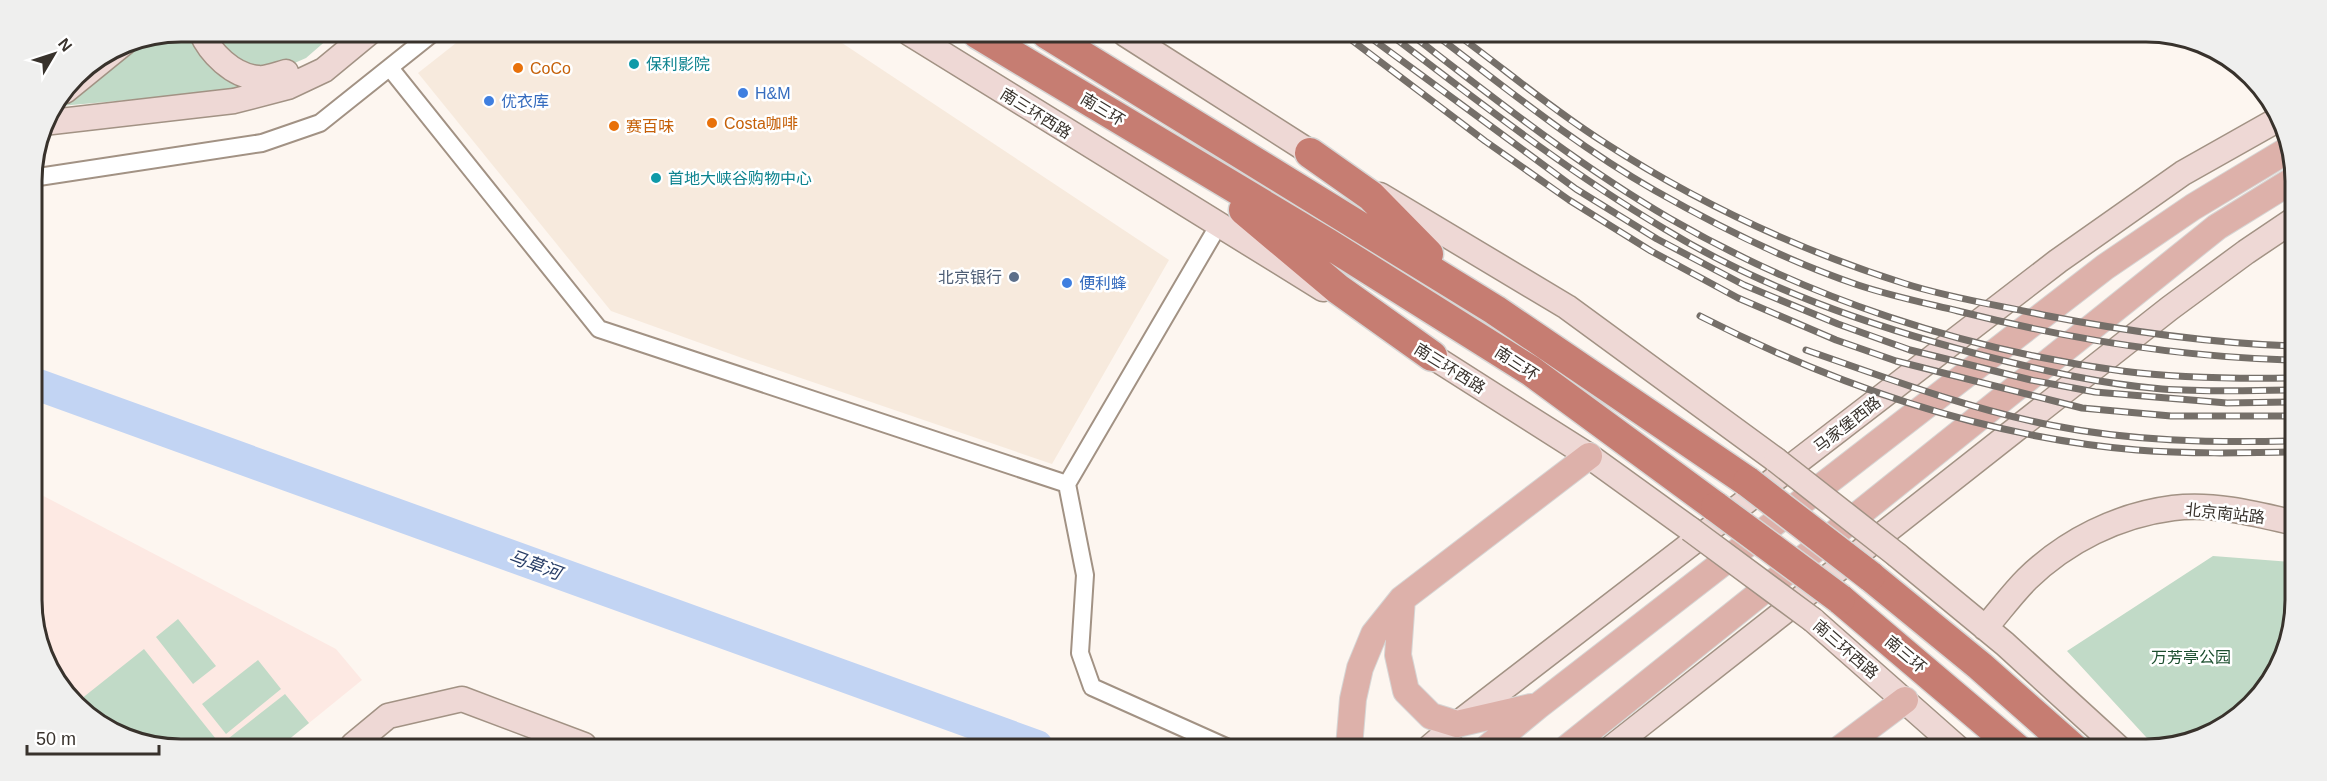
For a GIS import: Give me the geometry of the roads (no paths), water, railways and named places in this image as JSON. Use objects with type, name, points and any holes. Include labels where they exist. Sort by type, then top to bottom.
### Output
[{"type":"highway","name":"南三环","points":[[991,42],[1327,243],[1531,371],[1840,599],[2005,739]]},
{"type":"highway","name":"南三环","points":[[1060,42],[1495,309],[1748,482],[1870,576],[1980,666],[2063,739]]},
{"type":"highway","points":[[1139,130],[1220,189],[1338,289],[1432,356]]},
{"type":"highway","points":[[1310,153],[1371,196],[1424,250],[1495,309]]},
{"type":"main road","name":"马家堡西路","points":[[1498,739],[2105,267],[2202,201],[2282,153]]},
{"type":"main road","points":[[1578,739],[2217,227],[2285,185]]},
{"type":"main road","points":[[1350,739],[1353,699],[1360,668],[1374,634],[1402,599],[1589,456]]},
{"type":"main road","points":[[1402,599],[1398,655],[1406,692],[1431,716],[1456,724],[1538,706]]},
{"type":"main road","points":[[1853,739],[1905,700]]},
{"type":"street","points":[[206,42],[225,63],[239,73],[259,78],[284,73],[308,62],[332,42]]},
{"type":"street","points":[[56,121],[234,101],[288,87],[324,70],[358,42]]},
{"type":"street","points":[[42,176],[262,143],[320,123],[422,42]]},
{"type":"street","name":"南三环西路","points":[[923,42],[1218,226],[1432,356],[1589,456],[1813,620],[1948,739]]},
{"type":"street","points":[[1138,42],[1310,153],[1567,307],[1776,460],[1897,555],[1985,628],[2109,739]]},
{"type":"street","points":[[1149,42],[1160,55]]},
{"type":"street","points":[[390,68],[599,328],[1067,484]]},
{"type":"street","name":"马家堡西路","points":[[1439,739],[2058,261],[2183,173],[2272,123]]},
{"type":"street","points":[[1208,739],[1092,687],[1080,653],[1085,575],[1067,484],[1218,226]]},
{"type":"street","points":[[1622,739],[2170,308],[2285,226]]},
{"type":"street","name":"北京南站路","points":[[1985,628],[2026,579],[2063,549],[2115,521],[2173,508],[2215,508],[2285,521]]},
{"type":"street","points":[[360,739],[388,716],[462,699],[568,739]]},
{"type":"waterway","name":"马草河","points":[[42,386],[1018,739]]},
{"type":"railway","points":[[1354,42],[1485,141],[1569,200],[1651,251],[1738,298],[1836,340],[1896,361],[2082,408],[2171,416],[2285,416]]},
{"type":"railway","points":[[1376,42],[1576,189],[1657,239],[1744,285],[1838,324],[1910,350],[2031,380],[2095,392],[2227,403],[2285,402]]},
{"type":"railway","points":[[1400,42],[1524,135],[1627,206],[1738,269],[1817,303],[1939,344],[2093,380],[2178,390],[2285,390]]},
{"type":"railway","points":[[1421,42],[1538,131],[1635,198],[1722,247],[1831,296],[1888,317],[1946,334],[2063,362],[2164,375],[2285,378]]},
{"type":"railway","points":[[1445,42],[1543,116],[1625,173],[1728,230],[1832,276],[1908,299],[2082,338],[2165,351],[2285,360]]},
{"type":"railway","points":[[1467,42],[1567,118],[1676,186],[1789,241],[1867,271],[1923,289],[2043,315],[2167,335],[2285,346]]},
{"type":"railway","points":[[1700,316],[1751,341],[1858,385],[1968,420],[2080,443],[2137,450],[2195,453],[2285,452]]},
{"type":"railway","points":[[1806,350],[1957,401],[2050,425],[2140,438],[2231,442],[2285,441]]},
{"type":"place","name":"保利影院","points":[[634,64]]},
{"type":"place","name":"CoCo","points":[[518,68]]},
{"type":"place","name":"H&M","points":[[743,93]]},
{"type":"place","name":"优衣库","points":[[489,101]]},
{"type":"place","name":"Costa咖啡","points":[[712,123]]},
{"type":"place","name":"赛百味","points":[[614,126]]},
{"type":"place","name":"首地大峡谷购物中心","points":[[656,178]]},
{"type":"place","name":"北京银行","points":[[1014,277]]},
{"type":"place","name":"便利蜂","points":[[1067,283]]},
{"type":"park label","name":"万芳亭公园","points":[[2191,657]]}]
